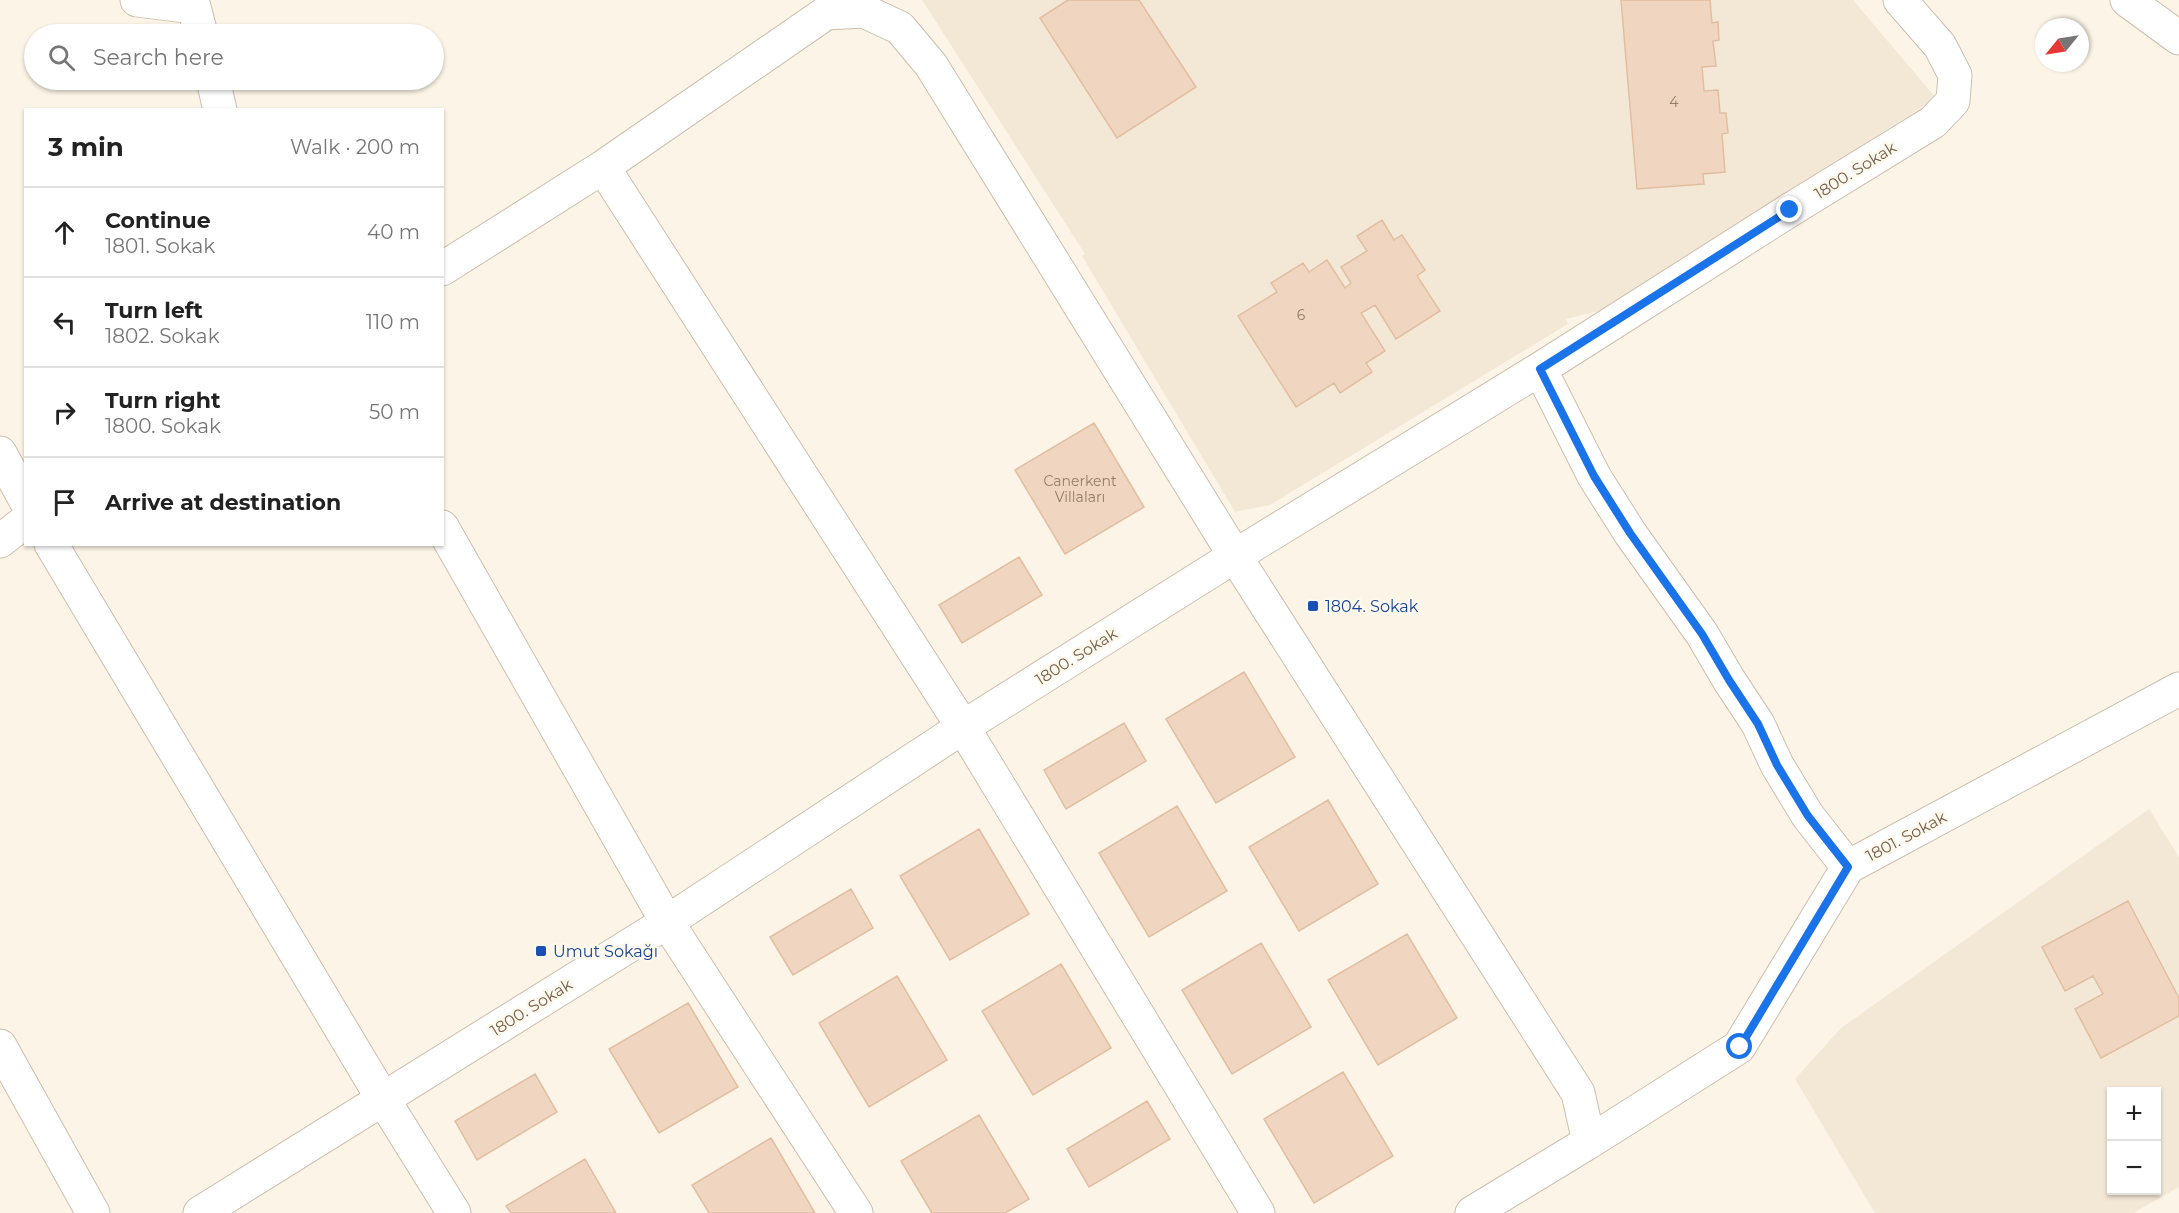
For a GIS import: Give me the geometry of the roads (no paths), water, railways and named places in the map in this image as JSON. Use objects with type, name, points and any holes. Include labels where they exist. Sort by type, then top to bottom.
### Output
[{"type":"street","points":[[137,0],[197,14]]},
{"type":"street","name":"1800. Sokak","points":[[200,1213],[667,922],[963,728],[1235,556],[1540,369],[1933,122],[1953,101],[1955,75],[1940,46],[1900,0]]},
{"type":"street","points":[[2127,0],[2179,38]]},
{"type":"street","points":[[444,268],[603,167],[832,7],[864,11],[900,28],[931,65],[1235,556],[1578,1093],[1589,1142]]},
{"type":"street","points":[[215,90],[220,108]]},
{"type":"street","points":[[603,167],[963,728],[1258,1213]]},
{"type":"street","points":[[1540,369],[1594,476],[1630,533],[1702,634],[1758,724],[1777,765],[1808,816],[1848,867]]},
{"type":"street","points":[[0,453],[24,497]]},
{"type":"street","points":[[0,541],[24,523]]},
{"type":"street","points":[[444,531],[667,922],[856,1213]]},
{"type":"street","points":[[52,546],[383,1099],[454,1213]]},
{"type":"street","name":"1801. Sokak","points":[[1472,1213],[1740,1047],[1848,867],[2179,688]]},
{"type":"street","points":[[0,1046],[93,1213]]},
{"type":"place","name":"1804. Sokak","points":[[1313,606]]},
{"type":"place","name":"Umut Sokağı","points":[[541,951]]}]
